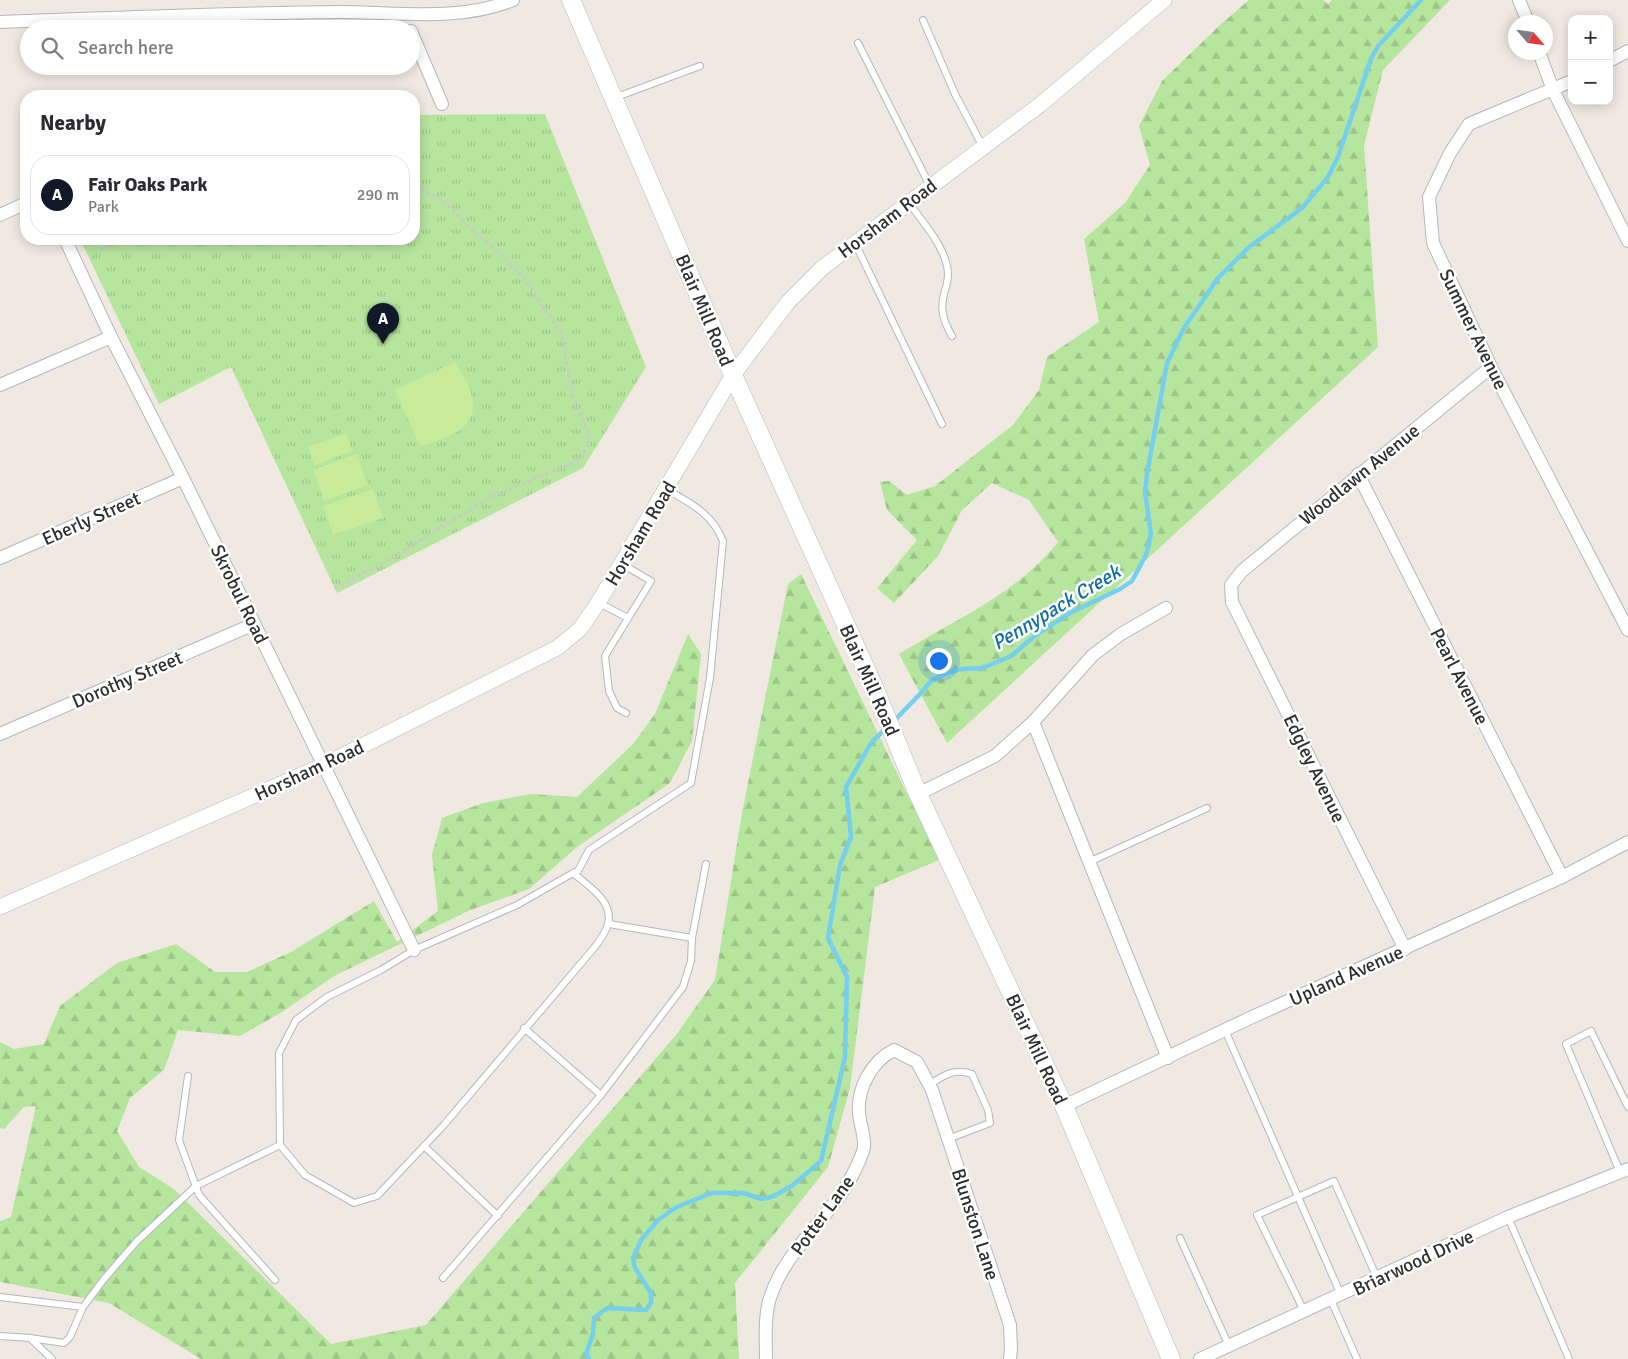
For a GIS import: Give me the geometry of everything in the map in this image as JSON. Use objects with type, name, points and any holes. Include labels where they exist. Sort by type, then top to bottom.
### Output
[{"type":"main road","name":"Blair Mill Road","points":[[570,0],[733,375],[874,686],[918,794],[1064,1106],[1171,1359]]},
{"type":"street","points":[[43,20],[341,6],[404,14],[472,12],[513,0]]},
{"type":"street","name":"Horsham Road","points":[[0,907],[324,765],[557,648],[580,629],[598,603],[733,375],[788,302],[822,268],[1041,104],[1164,0]]},
{"type":"street","points":[[1519,0],[1525,15]]},
{"type":"street","points":[[404,14],[407,20]]},
{"type":"street","points":[[0,22],[20,21]]},
{"type":"street","points":[[420,51],[442,104]]},
{"type":"street","points":[[1611,60],[1628,52]]},
{"type":"street","points":[[1542,60],[1553,90],[1628,241]]},
{"type":"street","name":"Summer Avenue","points":[[1568,82],[1468,124],[1450,153],[1429,197],[1433,242],[1491,367],[1628,630]]},
{"type":"street","points":[[0,215],[20,205]]},
{"type":"street","name":"Skrobul Road","points":[[69,245],[111,337],[183,478],[414,950]]},
{"type":"street","points":[[0,385],[111,337]]},
{"type":"street","name":"Woodlawn Avenue","points":[[1231,585],[1242,571],[1358,474],[1491,367]]},
{"type":"street","name":"Pearl Avenue","points":[[1358,474],[1562,877]]},
{"type":"street","name":"Eberly Street","points":[[0,558],[183,478]]},
{"type":"street","name":"Edgley Avenue","points":[[1231,585],[1232,602],[1405,949]]},
{"type":"street","points":[[918,794],[995,756],[1033,722],[1092,655],[1121,634],[1166,608]]},
{"type":"street","name":"Dorothy Street","points":[[0,734],[254,624]]},
{"type":"street","points":[[1033,722],[1168,1058]]},
{"type":"street","name":"Upland Avenue","points":[[1064,1106],[1225,1030],[1562,877],[1628,842]]},
{"type":"street","name":"Potter Lane","points":[[766,1359],[766,1326],[770,1299],[783,1267],[844,1189],[856,1169],[864,1147],[859,1112],[860,1095],[867,1077],[882,1056],[894,1050],[917,1062],[930,1087]]},
{"type":"street","name":"Blunston Lane","points":[[930,1087],[1010,1325],[1012,1348],[1010,1359]]},
{"type":"street","name":"Briarwood Drive","points":[[1200,1359],[1508,1218],[1624,1170]]},
{"type":"lane","points":[[923,20],[955,94],[983,147]]},
{"type":"lane","points":[[858,43],[930,186]]},
{"type":"lane","points":[[613,98],[700,66]]},
{"type":"lane","points":[[908,202],[931,233],[946,262],[947,278],[941,307],[942,320],[952,336]]},
{"type":"lane","points":[[855,242],[942,424]]},
{"type":"lane","points":[[573,873],[605,901],[609,924],[594,948],[424,1146],[377,1196],[354,1203],[305,1175],[280,1145],[279,1053],[296,1020],[327,997],[381,970],[414,950],[517,905],[573,873],[578,871],[589,850],[691,783],[710,678],[723,541],[718,528],[708,515],[666,489]]},
{"type":"lane","points":[[622,564],[651,581],[604,656],[609,691],[617,708],[626,713]]},
{"type":"lane","points":[[598,603],[628,618]]},
{"type":"lane","points":[[1089,862],[1207,808]]},
{"type":"lane","points":[[443,1278],[601,1094],[682,987],[691,961],[692,938],[706,864]]},
{"type":"lane","points":[[609,924],[692,938]]},
{"type":"lane","points":[[524,1028],[601,1094]]},
{"type":"lane","points":[[1225,1030],[1298,1196],[1357,1359]]},
{"type":"lane","points":[[1624,1170],[1566,1044],[1591,1031],[1628,1107]]},
{"type":"lane","points":[[930,1087],[943,1076],[960,1070],[972,1074],[988,1110],[990,1123],[948,1139]]},
{"type":"lane","points":[[188,1076],[179,1140],[196,1186],[200,1195],[275,1280]]},
{"type":"lane","points":[[0,1336],[64,1343],[70,1337],[83,1307],[104,1279],[137,1241],[196,1186],[280,1145]]},
{"type":"lane","points":[[424,1146],[498,1216]]},
{"type":"lane","points":[[1305,1312],[1257,1215],[1298,1196],[1334,1181],[1378,1279]]},
{"type":"lane","points":[[1508,1218],[1570,1359]]},
{"type":"lane","points":[[1180,1238],[1229,1346]]},
{"type":"lane","points":[[0,1297],[83,1307]]},
{"type":"lane","points":[[30,1338],[52,1359]]},
{"type":"path","points":[[334,588],[376,567],[496,496],[573,463],[582,456],[588,444],[589,434],[573,396],[561,333],[524,278],[500,253],[473,231],[445,202],[420,188]]},
{"type":"path","points":[[100,250],[111,245]]},
{"type":"green space","points":[[1249,0],[1323,0],[1328,4],[1332,0],[1450,0],[1383,70],[1364,145],[1378,347],[947,743],[899,654],[1004,592],[1041,561],[1058,542],[1029,500],[992,483],[962,510],[938,556],[894,603],[877,588],[917,540],[887,510],[880,482],[889,481],[907,495],[935,486],[1013,425],[1039,390],[1047,357],[1099,322],[1084,239],[1125,203],[1150,165],[1139,126],[1162,81]]},
{"type":"green space","points":[[545,114],[646,367],[583,468],[337,593],[231,367],[159,404],[83,245],[420,245],[420,115]]},
{"type":"green space","points":[[455,362],[471,394],[473,407],[471,417],[454,434],[420,446],[395,390]]},
{"type":"green space","points":[[346,433],[353,451],[315,465],[308,447]]},
{"type":"green space","points":[[357,454],[368,485],[324,501],[313,470]]},
{"type":"green space","points":[[373,489],[383,518],[333,535],[323,506]]},
{"type":"green space","points":[[801,574],[939,860],[875,887],[850,1088],[828,1167],[735,1283],[739,1359],[201,1359],[109,1303],[0,1282],[0,1221],[11,1217],[36,1106],[24,1107],[4,1129],[0,1128],[0,1042],[14,1049],[44,1044],[60,1006],[117,963],[176,944],[215,972],[247,972],[291,952],[374,901],[397,942],[438,911],[432,855],[442,818],[483,803],[531,794],[577,797],[633,744],[655,714],[688,634],[701,654],[692,741],[670,783],[577,847],[529,889],[468,911],[334,976],[282,1012],[240,1036],[178,1030],[164,1070],[130,1098],[117,1131],[139,1167],[174,1189],[331,1344],[426,1325],[676,1035],[715,980],[742,813],[788,584]]},
{"type":"waterway","name":"Pennypack Creek","points":[[893,722],[931,681],[944,674],[962,669],[983,668],[1011,656],[1036,635],[1070,613],[1120,589],[1132,581],[1146,555],[1151,534],[1145,492],[1167,363],[1184,328],[1218,278],[1248,248],[1302,208],[1328,177],[1338,157],[1371,59],[1378,46],[1421,0]]},
{"type":"waterway","name":"Pennypack Creek","points":[[589,1359],[586,1354],[593,1334],[594,1318],[607,1308],[646,1310],[651,1303],[651,1293],[635,1268],[633,1258],[641,1240],[658,1220],[675,1208],[711,1193],[743,1193],[762,1199],[774,1196],[793,1185],[821,1161],[845,1057],[847,977],[828,938],[840,865],[851,837],[846,787],[871,743],[887,727]]},
{"type":"place","name":"Fair Oaks Park","points":[[383,344]]}]
